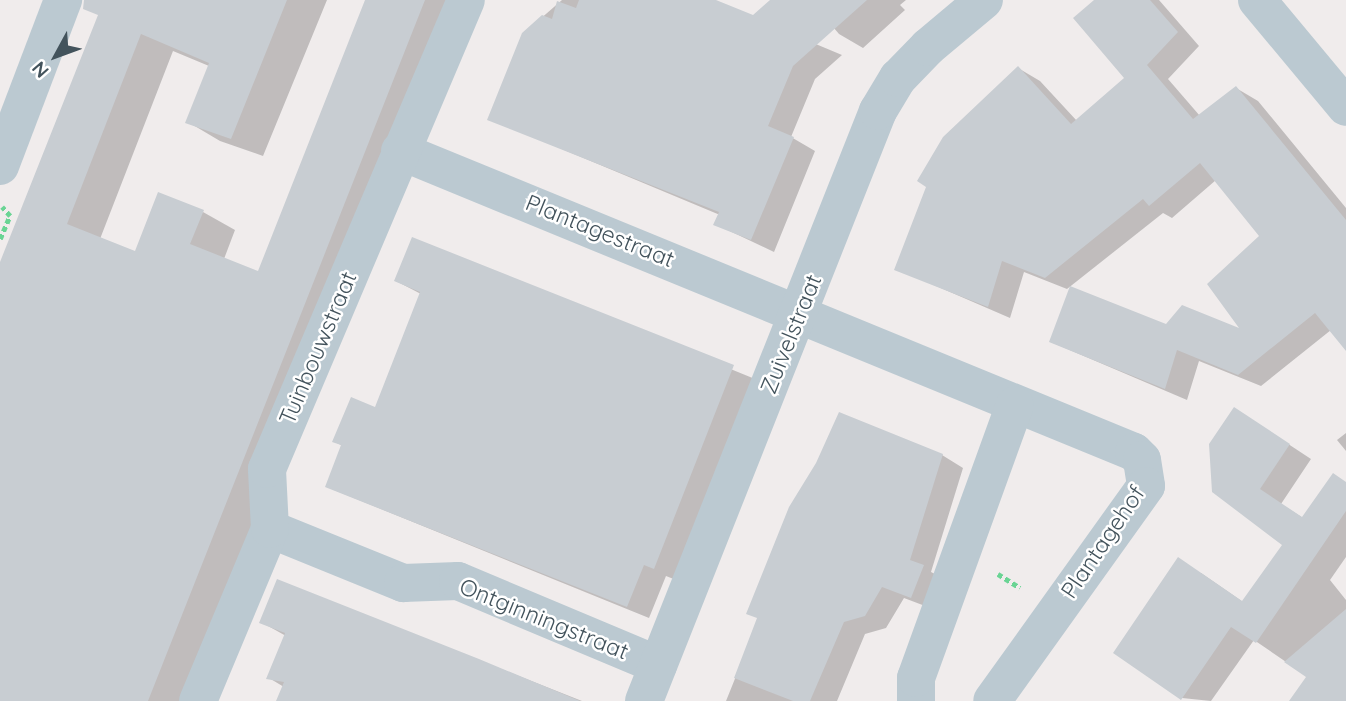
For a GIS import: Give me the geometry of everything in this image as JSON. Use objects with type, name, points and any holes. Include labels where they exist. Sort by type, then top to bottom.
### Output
[{"type":"street","points":[[0,166],[63,0]]},
{"type":"street","name":"Tuinbouwstraat","points":[[198,701],[270,529],[267,469],[466,0]]},
{"type":"street","name":"Zuivelstraat","points":[[644,701],[801,312],[878,111],[898,78],[928,47],[984,0]]},
{"type":"street","points":[[1257,0],[1346,107]]},
{"type":"street","name":"Plantagestraat","points":[[400,151],[801,312]]},
{"type":"street","name":"Plantagehof","points":[[801,312],[1015,405],[1121,445],[1142,460],[1146,471],[1146,486],[992,701]]},
{"type":"street","points":[[916,701],[916,678],[964,555],[1015,405]]},
{"type":"street","name":"Ontginningstraat","points":[[270,529],[403,583],[458,581],[658,665]]},
{"type":"path","points":[[0,206],[10,216],[0,239]]},
{"type":"path","points":[[964,555],[1057,609]]},
{"type":"building","points":[[84,0],[287,0],[231,139],[185,123],[209,63],[141,34],[67,224],[135,251],[158,192],[204,210],[190,244],[258,271],[365,0],[425,0],[148,701],[0,701],[0,262],[98,15],[83,9]]},
{"type":"building","points":[[579,0],[716,0],[753,15],[770,0],[867,0],[793,66],[768,126],[794,137],[751,240],[713,225],[719,212],[487,120],[522,33],[542,15],[552,19],[557,1],[576,8]]},
{"type":"building","points":[[1094,0],[1150,0],[1178,32],[1147,65],[1193,119],[1236,86],[1346,220],[1346,351],[1315,313],[1238,375],[1177,350],[1165,389],[1049,342],[1070,286],[1166,324],[1182,305],[1239,328],[1207,284],[1259,236],[1200,163],[1149,206],[1143,199],[1045,278],[1002,261],[988,307],[894,270],[926,187],[917,181],[943,137],[1018,66],[1071,124],[1124,78],[1073,18]]},
{"type":"building","points":[[412,237],[734,365],[654,569],[644,565],[627,607],[325,487],[341,445],[332,442],[351,397],[375,407],[420,292],[394,281]]},
{"type":"building","points":[[1234,407],[1290,444],[1260,489],[1302,517],[1333,473],[1346,482],[1346,511],[1256,643],[1231,627],[1181,700],[1113,653],[1178,557],[1242,601],[1282,545],[1212,492],[1209,444]]},
{"type":"building","points":[[839,412],[943,454],[910,560],[924,565],[911,598],[882,587],[865,616],[844,622],[810,701],[793,701],[734,678],[757,618],[746,614],[789,507],[816,463]]},
{"type":"building","points":[[277,579],[580,701],[276,701],[284,682],[266,679],[285,633],[259,623]]},
{"type":"building","points":[[1346,609],[1346,701],[1289,701],[1306,677],[1284,662]]}]
